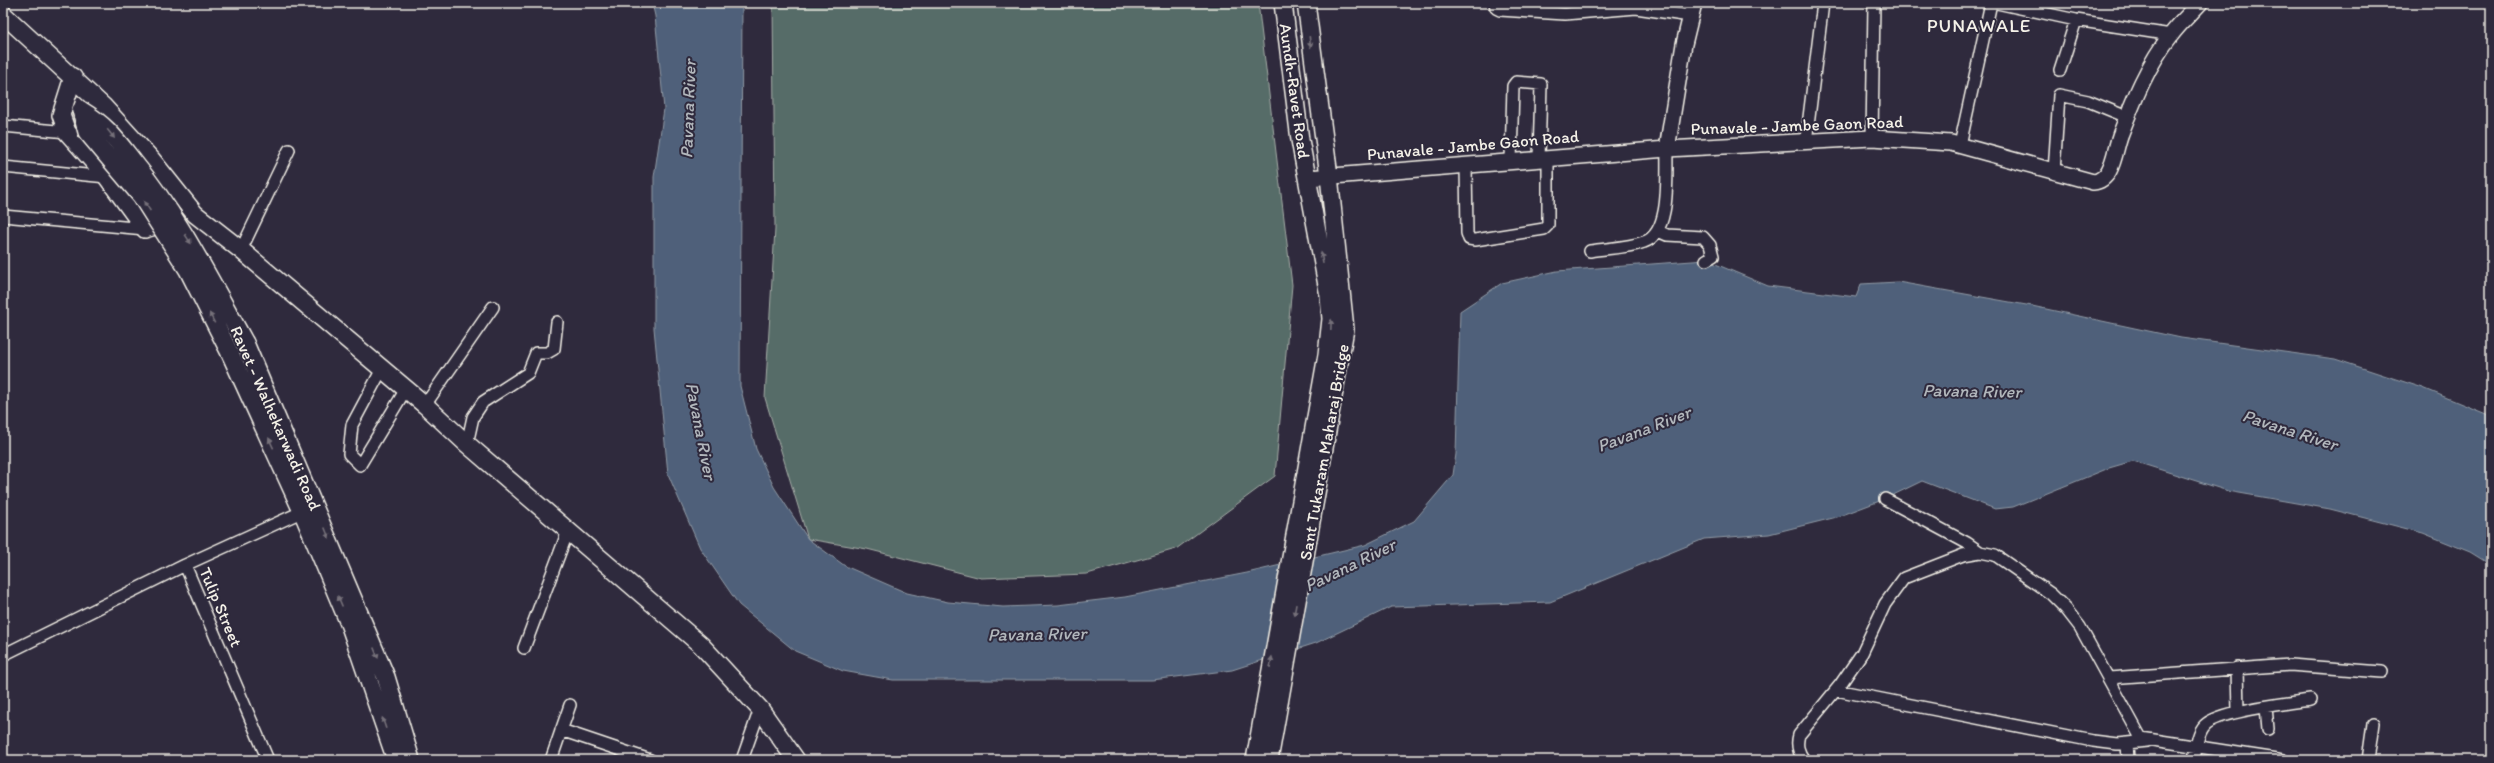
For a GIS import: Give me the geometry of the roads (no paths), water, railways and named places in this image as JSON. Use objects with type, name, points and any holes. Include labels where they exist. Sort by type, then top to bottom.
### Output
[{"type":"main road","name":"Aundh-Ravet Road","points":[[1283,3],[1300,140],[1336,295]]},
{"type":"main road","name":"Aundh-Ravet Road","points":[[1306,3],[1329,176],[1336,295]]},
{"type":"main road","points":[[3,14],[103,106],[133,138],[195,214],[241,250],[426,405],[467,444],[701,645],[760,709],[796,760]]},
{"type":"main road","points":[[73,78],[61,115],[67,132],[107,177],[145,229],[195,214]]},
{"type":"main road","name":"Ravet - Walhekarwadi Road","points":[[67,96],[81,110],[103,123],[156,188],[201,259],[245,343],[309,509],[396,760]]},
{"type":"main road","name":"Ravet - Walhekarwadi Road","points":[[81,110],[86,132],[140,196],[188,270],[309,509],[389,685],[411,760]]},
{"type":"main road","name":"Sant Tukaram Maharaj Bridge","points":[[1267,726],[1336,295]]},
{"type":"main road","points":[[1255,760],[1267,726]]},
{"type":"main road","points":[[1267,726],[1269,760]]},
{"type":"street","points":[[1495,3],[1496,8],[1500,10],[1565,14],[1604,7],[1635,5],[1692,10],[1684,44],[1667,149],[1664,213],[1658,231],[1645,242],[1590,251]]},
{"type":"street","points":[[1806,142],[1823,3]]},
{"type":"street","points":[[1872,138],[1874,3]]},
{"type":"street","points":[[1960,145],[1991,3]]},
{"type":"street","points":[[1998,3],[2076,20],[2171,34]]},
{"type":"street","name":"Punavale - Jambe Gaon Road","points":[[1308,178],[1667,149],[1872,138],[1927,140],[1960,145],[2054,172],[2092,182],[2100,182],[2106,178],[2127,117],[2152,64],[2171,34],[2200,3]]},
{"type":"street","points":[[2060,70],[2076,20]]},
{"type":"street","points":[[1466,165],[1467,233],[1469,239],[1475,240],[1544,229],[1548,225],[1541,84],[1516,82],[1513,86],[1511,161]]},
{"type":"street","points":[[2054,172],[2058,95],[2088,101],[2127,117]]},
{"type":"street","points":[[3,126],[67,132]]},
{"type":"street","points":[[241,250],[289,150]]},
{"type":"street","points":[[3,167],[107,177]]},
{"type":"street","points":[[3,216],[145,229]]},
{"type":"street","points":[[1658,231],[1667,235],[1703,237],[1710,245],[1713,256],[1706,260]]},
{"type":"street","points":[[426,405],[493,307]]},
{"type":"street","points":[[467,444],[472,417],[483,402],[528,373],[536,353],[547,353],[554,349],[557,322]]},
{"type":"street","points":[[382,369],[352,425],[349,454],[360,465],[406,389]]},
{"type":"street","points":[[1885,499],[1967,543],[1980,552]]},
{"type":"street","name":"Tulip Street","points":[[268,760],[185,565],[309,509]]},
{"type":"street","points":[[524,648],[568,531]]},
{"type":"street","points":[[1804,760],[1798,748],[1799,735],[1836,690],[1862,653],[1885,604],[1904,578],[1963,555],[1980,552],[1995,555],[2051,594],[2080,627],[2138,734],[2147,741]]},
{"type":"street","points":[[3,655],[185,565]]},
{"type":"street","points":[[2109,678],[2290,665],[2382,672]]},
{"type":"street","points":[[2237,668],[2238,712]]},
{"type":"street","points":[[1836,690],[2092,741],[2127,743],[2147,741],[2283,760]]},
{"type":"street","points":[[2194,760],[2201,731],[2208,722],[2238,712],[2310,700]]},
{"type":"street","points":[[552,760],[570,705]]},
{"type":"street","points":[[2266,707],[2268,729]]},
{"type":"street","points":[[742,760],[760,709]]},
{"type":"street","points":[[2368,760],[2373,724]]},
{"type":"street","points":[[561,730],[650,760]]},
{"type":"street","points":[[2127,743],[2128,760]]},
{"type":"water","name":"Pavana River","points":[[652,3],[742,3],[740,386],[756,449],[774,487],[808,539],[845,566],[907,593],[948,602],[1003,607],[1058,605],[1125,597],[1247,573],[1365,545],[1414,521],[1453,475],[1456,454],[1460,311],[1502,283],[1557,271],[1706,260],[1768,286],[1856,297],[1861,284],[1898,282],[2032,306],[2181,338],[2335,359],[2423,388],[2491,416],[2491,565],[2470,552],[2423,533],[2330,509],[2228,491],[2133,461],[2109,468],[2013,507],[1995,509],[1922,481],[1885,499],[1837,517],[1769,534],[1704,539],[1550,602],[1391,607],[1316,643],[1232,670],[1152,680],[893,680],[843,671],[795,651],[739,605],[700,548],[668,474],[654,328],[654,177],[664,109],[655,16]]},
{"type":"district","name":"PUNAWALE","points":[[1979,25]]}]
